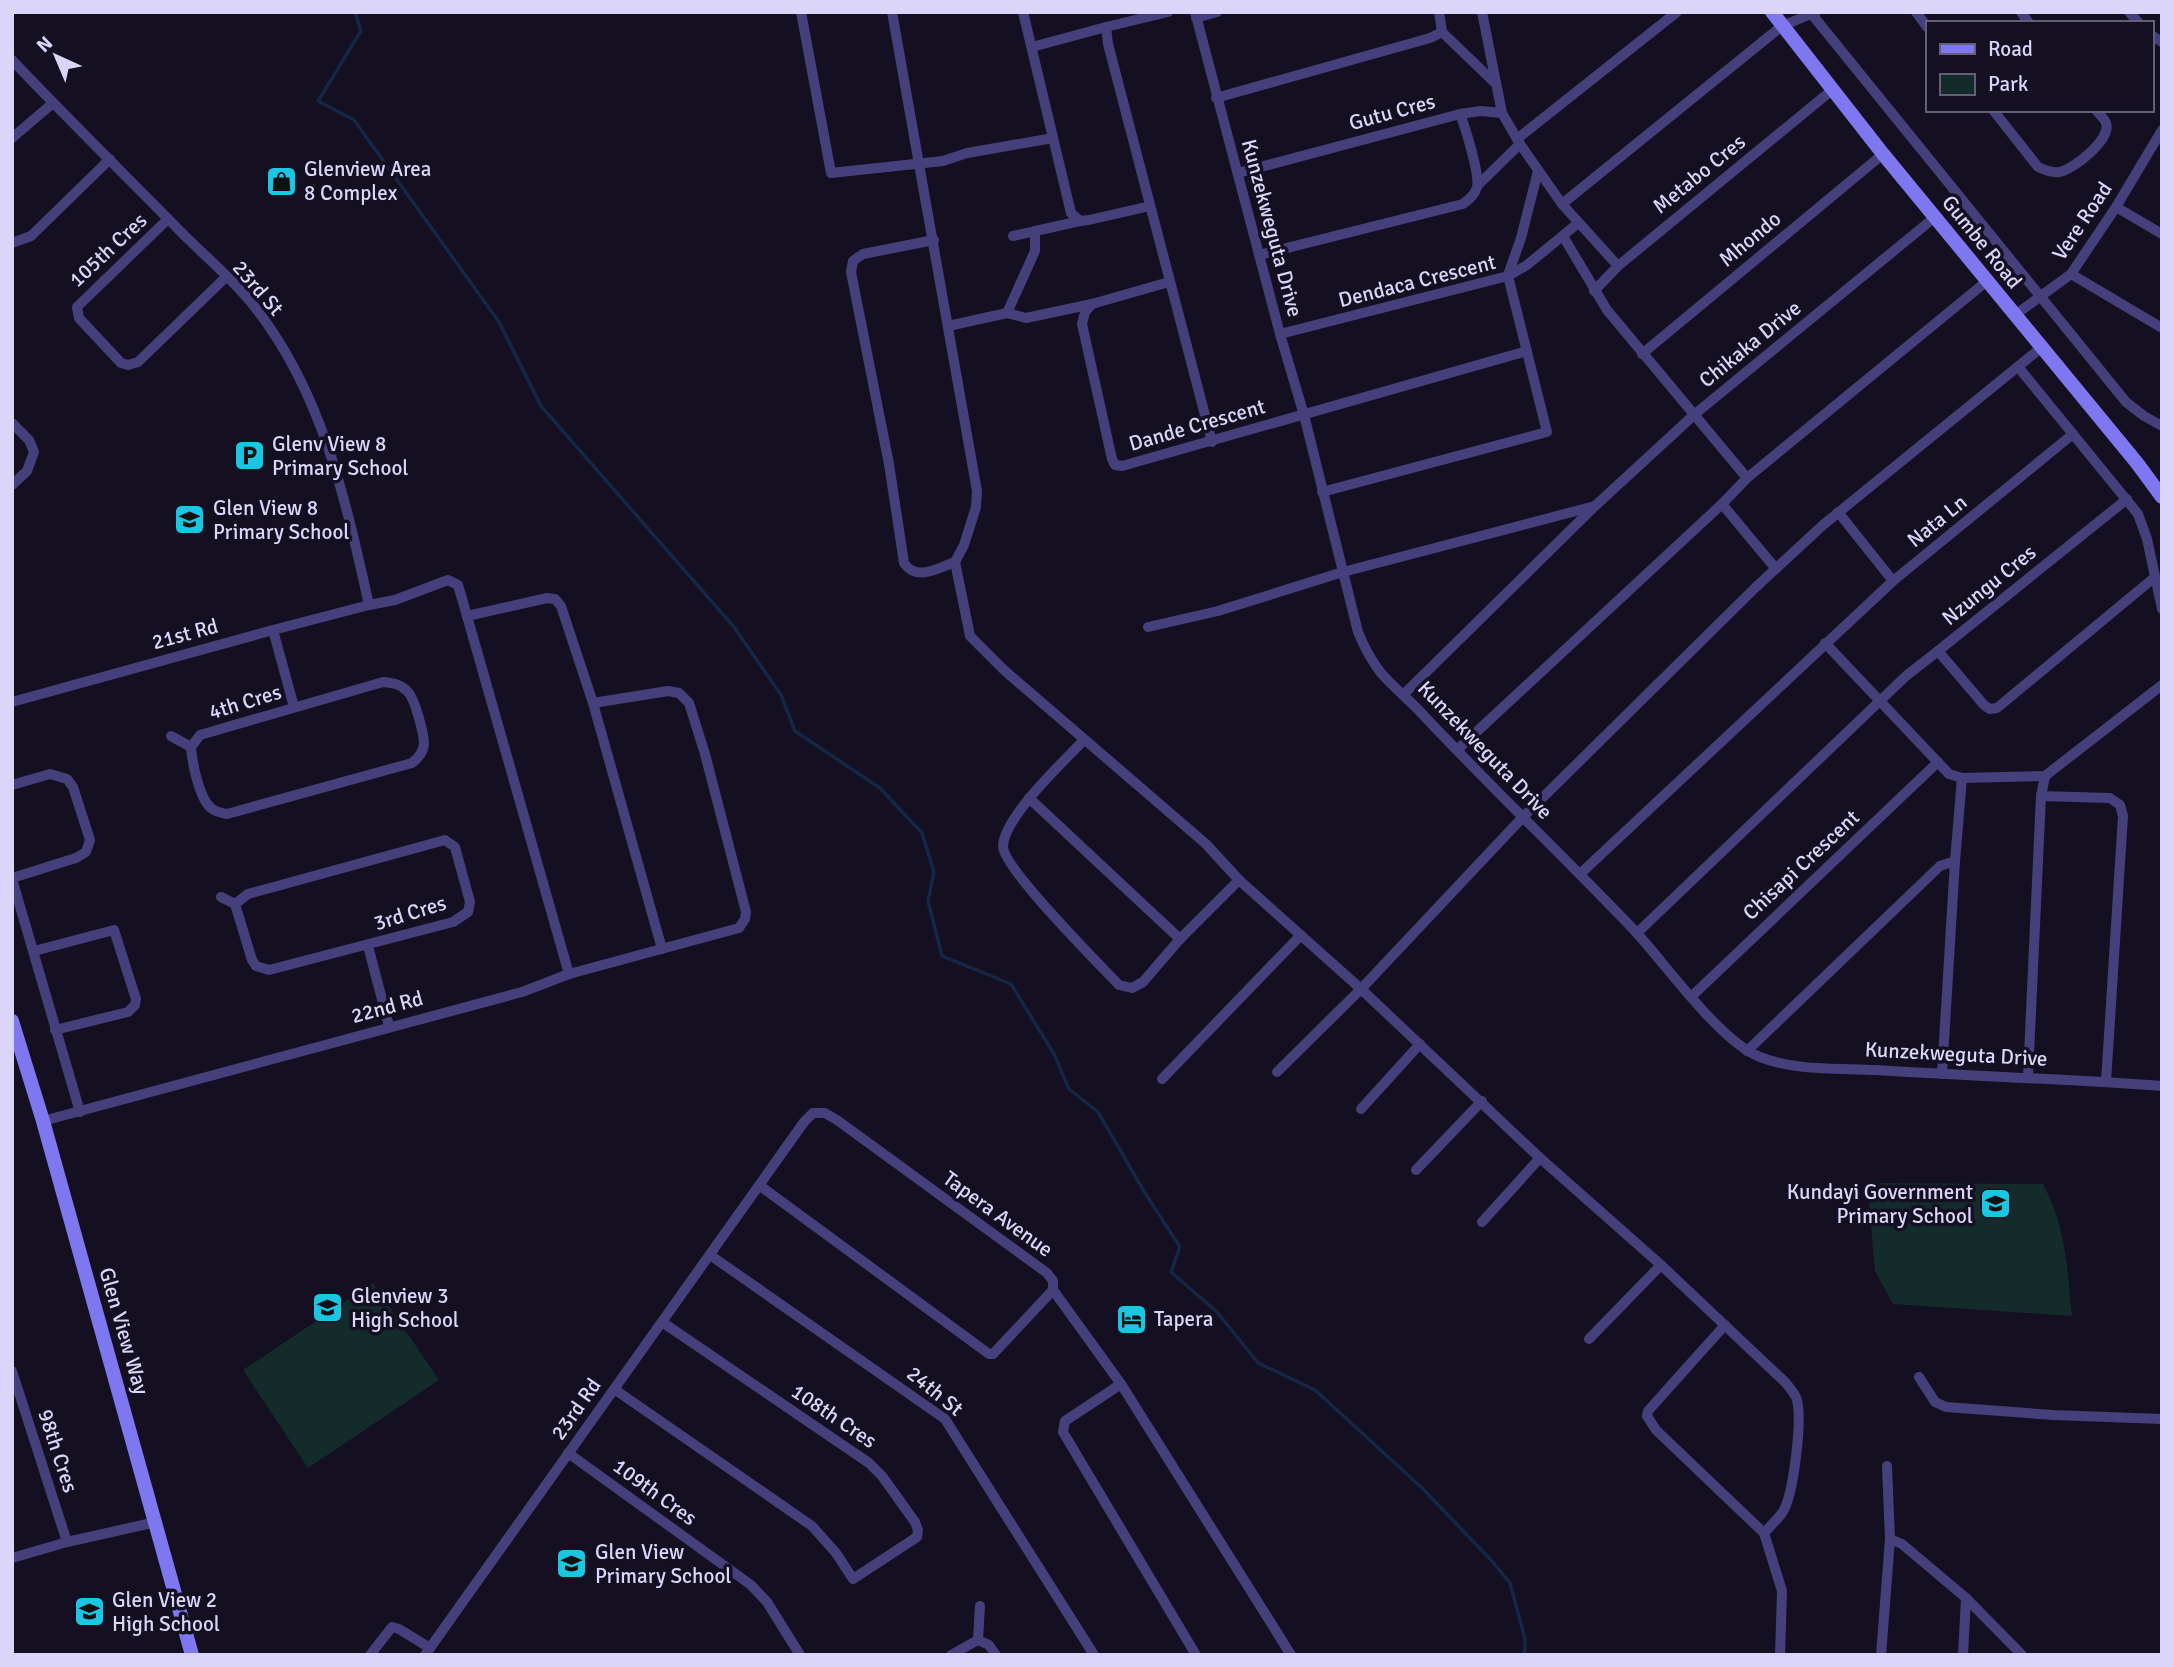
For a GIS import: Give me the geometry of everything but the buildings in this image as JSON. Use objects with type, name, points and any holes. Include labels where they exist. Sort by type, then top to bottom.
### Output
[{"type":"street","points":[[801,12],[831,173],[943,162],[967,153],[1054,138]]},
{"type":"street","points":[[892,12],[977,491],[976,507],[964,545],[955,562],[970,636],[1004,670],[1206,844],[1239,880],[1362,989],[1540,1158],[1661,1265],[1785,1382],[1798,1404],[1791,1490],[1782,1513],[1764,1532]]},
{"type":"street","points":[[1023,12],[1071,213],[1080,221]]},
{"type":"street","points":[[1032,47],[1168,12]]},
{"type":"street","points":[[1196,15],[1217,12]]},
{"type":"street","points":[[1439,12],[1442,32],[1496,83]]},
{"type":"street","points":[[1482,12],[1502,113],[1538,172],[1577,224],[1618,267]]},
{"type":"street","points":[[1259,255],[1463,204],[1519,142],[1677,12]]},
{"type":"street","name":"Gumbe Road","points":[[1772,12],[1883,154],[2162,497]]},
{"type":"street","points":[[1562,204],[1782,26],[1812,13],[2126,402],[2162,426]]},
{"type":"street","name":"Kunzekweguta Drive","points":[[1196,15],[1216,98],[1304,415],[1358,632],[1368,656],[1384,675],[1637,933],[1718,1026],[1748,1051],[1761,1058],[1796,1065],[2028,1076],[2162,1086]]},
{"type":"street","points":[[1106,27],[1108,44],[1212,442]]},
{"type":"street","points":[[1216,98],[1430,38],[1442,32]]},
{"type":"street","name":"23rd St","points":[[12,60],[257,309],[310,400],[328,442],[345,500],[369,605]]},
{"type":"street","name":"Metabo Cres","points":[[1594,291],[1618,267],[1832,90]]},
{"type":"street","points":[[12,138],[52,103]]},
{"type":"street","points":[[1460,114],[1481,111],[1502,113]]},
{"type":"street","points":[[1995,112],[2038,167],[2062,172],[2094,151],[2106,132],[2107,124],[2098,112]]},
{"type":"street","name":"Gutu Cres","points":[[1238,173],[1460,114],[1478,185]]},
{"type":"street","name":"Vere Road","points":[[2015,315],[2071,274],[2116,207],[2161,132]]},
{"type":"street","name":"Mhondo","points":[[1642,354],[1883,154]]},
{"type":"street","points":[[12,243],[31,236],[110,159]]},
{"type":"street","points":[[1508,276],[1521,239],[1538,172]]},
{"type":"street","points":[[1013,236],[1150,206]]},
{"type":"street","points":[[2116,207],[2162,234]]},
{"type":"street","name":"Chikaka Drive","points":[[1404,694],[1595,506],[1695,414],[1935,217]]},
{"type":"street","name":"105th Cres","points":[[168,219],[77,307],[79,318],[121,363],[128,365],[138,362],[225,278]]},
{"type":"street","points":[[1508,276],[1527,265],[1577,224]]},
{"type":"street","points":[[1007,313],[1035,251],[1034,231]]},
{"type":"street","points":[[1563,236],[1594,291],[1642,354],[1747,478]]},
{"type":"street","points":[[933,240],[863,254],[853,261],[850,272],[889,464],[904,563],[920,574],[955,562]]},
{"type":"street","points":[[2071,274],[2162,328]]},
{"type":"street","name":"Dendaca Crescent","points":[[1280,334],[1508,276],[1547,432],[1322,492]]},
{"type":"street","points":[[1457,750],[1747,478],[1987,281]]},
{"type":"street","points":[[948,326],[1007,313],[1026,318],[1091,304],[1169,282]]},
{"type":"street","name":"Dande Crescent","points":[[1091,304],[1082,324],[1112,459],[1115,465],[1122,466],[1527,351]]},
{"type":"street","points":[[1277,1072],[1362,989],[1522,818],[1776,569],[1838,512],[2042,347]]},
{"type":"street","points":[[2019,368],[2138,514],[2162,609]]},
{"type":"street","points":[[12,424],[29,440],[34,452],[27,471],[12,485]]},
{"type":"street","name":"Nata Ln","points":[[1580,874],[1893,582],[2073,434]]},
{"type":"street","name":"Nzungu Cres","points":[[2127,499],[1938,651],[1984,705],[1990,709],[1997,708],[2155,577]]},
{"type":"street","points":[[1722,504],[1776,569]]},
{"type":"street","name":"Chikaka Drive","points":[[1149,627],[1218,611],[1343,572],[1595,506]]},
{"type":"street","points":[[1838,512],[1893,582]]},
{"type":"street","name":"21st Rd","points":[[12,702],[273,630],[395,600],[448,580],[458,585],[569,974]]},
{"type":"street","points":[[467,616],[547,598],[555,599],[561,606],[593,703],[662,949]]},
{"type":"street","points":[[273,630],[294,707]]},
{"type":"street","points":[[1825,643],[1949,774],[1962,778],[2045,776],[2162,685]]},
{"type":"street","points":[[1637,933],[1882,702],[1906,676],[1938,651]]},
{"type":"street","name":"4th Cres","points":[[383,682],[398,684],[409,692],[424,743],[422,752],[406,766],[227,814],[217,812],[204,800],[191,747],[200,735],[383,682]]},
{"type":"street","name":"22nd Rd","points":[[43,1121],[522,992],[569,974],[739,928],[746,912],[689,703],[679,693],[668,691],[593,703]]},
{"type":"street","points":[[171,736],[191,747]]},
{"type":"street","points":[[1084,740],[1029,798],[1008,830],[1002,846],[1006,857],[1044,907],[1119,985],[1132,988],[1143,982],[1180,939],[1239,880]]},
{"type":"street","name":"Chisapi Crescent","points":[[1692,996],[1938,762]]},
{"type":"street","points":[[12,785],[50,774],[67,779],[73,787],[90,840],[86,852],[76,858],[12,879],[80,1112]]},
{"type":"street","points":[[2028,1076],[2041,796],[2045,776]]},
{"type":"street","points":[[1942,1074],[1962,778]]},
{"type":"street","points":[[2041,796],[2110,798],[2120,805],[2123,816],[2106,1082]]},
{"type":"street","points":[[1029,798],[1180,939]]},
{"type":"street","name":"3rd Cres","points":[[439,839],[450,842],[455,847],[470,901],[468,912],[453,922],[269,970],[261,968],[252,960],[235,904],[248,894],[439,839]]},
{"type":"street","points":[[1748,1051],[1940,866],[1955,862]]},
{"type":"street","points":[[221,897],[235,904]]},
{"type":"street","points":[[34,951],[114,930],[136,999],[135,1005],[128,1012],[55,1030]]},
{"type":"street","points":[[1162,1079],[1301,935]]},
{"type":"street","points":[[368,946],[389,1026]]},
{"type":"street","name":"Glen View Way","points":[[12,1021],[43,1121],[192,1655]]},
{"type":"street","points":[[1362,1109],[1420,1044]]},
{"type":"street","points":[[1416,1170],[1482,1101]]},
{"type":"street","name":"Tapera Avenue","points":[[813,1113],[825,1113],[1047,1273],[1053,1281],[1053,1290],[993,1354],[989,1354],[759,1185],[804,1122],[813,1113]]},
{"type":"street","points":[[1482,1222],[1540,1158]]},
{"type":"street","name":"23rd Rd","points":[[427,1651],[759,1185]]},
{"type":"street","name":"24th St","points":[[710,1255],[945,1419],[1094,1655]]},
{"type":"street","points":[[1589,1339],[1661,1265]]},
{"type":"street","points":[[1053,1290],[1121,1384],[1291,1655]]},
{"type":"street","name":"108th Cres","points":[[614,1389],[812,1526],[836,1553],[853,1579],[917,1537],[915,1522],[882,1476],[869,1463],[662,1322]]},
{"type":"street","points":[[1725,1325],[1648,1411],[1647,1416],[1656,1430],[1764,1532],[1782,1591],[1780,1655]]},
{"type":"street","name":"98th Cres","points":[[12,1371],[67,1542]]},
{"type":"street","points":[[1919,1377],[1935,1402],[1946,1407],[2162,1419]]},
{"type":"street","points":[[1121,1384],[1065,1421],[1063,1432],[1196,1655]]},
{"type":"street","name":"109th Cres","points":[[568,1453],[751,1585],[767,1602],[800,1655]]},
{"type":"street","points":[[1881,1655],[1890,1539],[1886,1466]]},
{"type":"street","points":[[12,1558],[67,1542],[156,1522]]},
{"type":"street","points":[[1890,1539],[1902,1544],[1966,1598],[2022,1655]]},
{"type":"street","points":[[1963,1655],[1966,1598]]},
{"type":"street","points":[[978,1640],[980,1606]]},
{"type":"street","points":[[370,1655],[392,1627],[399,1629],[427,1651]]},
{"type":"street","points":[[951,1655],[978,1640]]},
{"type":"street","points":[[978,1640],[989,1645],[996,1655]]},
{"type":"green space","points":[[1867,1183],[2043,1184],[2061,1232],[2072,1316],[1893,1304],[1875,1271]]},
{"type":"green space","points":[[373,1283],[439,1380],[308,1468],[243,1370]]},
{"type":"waterway","points":[[355,12],[361,31],[318,101],[354,120],[499,322],[541,406],[734,627],[781,695],[795,731],[880,788],[922,833],[934,872],[928,901],[942,956],[1011,984],[1054,1054],[1069,1089],[1098,1112],[1180,1247],[1171,1272],[1217,1312],[1258,1363],[1315,1390],[1421,1487],[1491,1560],[1510,1583],[1525,1639],[1525,1655]]},
{"type":"place","name":"Glenview Area 8 Complex","points":[[281,181]]},
{"type":"place","name":"Glenv View 8 Primary School","points":[[249,456]]},
{"type":"place","name":"Glen View 8 Primary School","points":[[190,520]]},
{"type":"place","name":"Kundayi Government Primary School","points":[[1996,1204]]},
{"type":"place","name":"Glenview 3 High School","points":[[328,1308]]},
{"type":"place","name":"Tapera","points":[[1131,1319]]},
{"type":"place","name":"Glen View Primary School","points":[[572,1564]]},
{"type":"place","name":"Glen View 2 High School","points":[[89,1612]]}]
